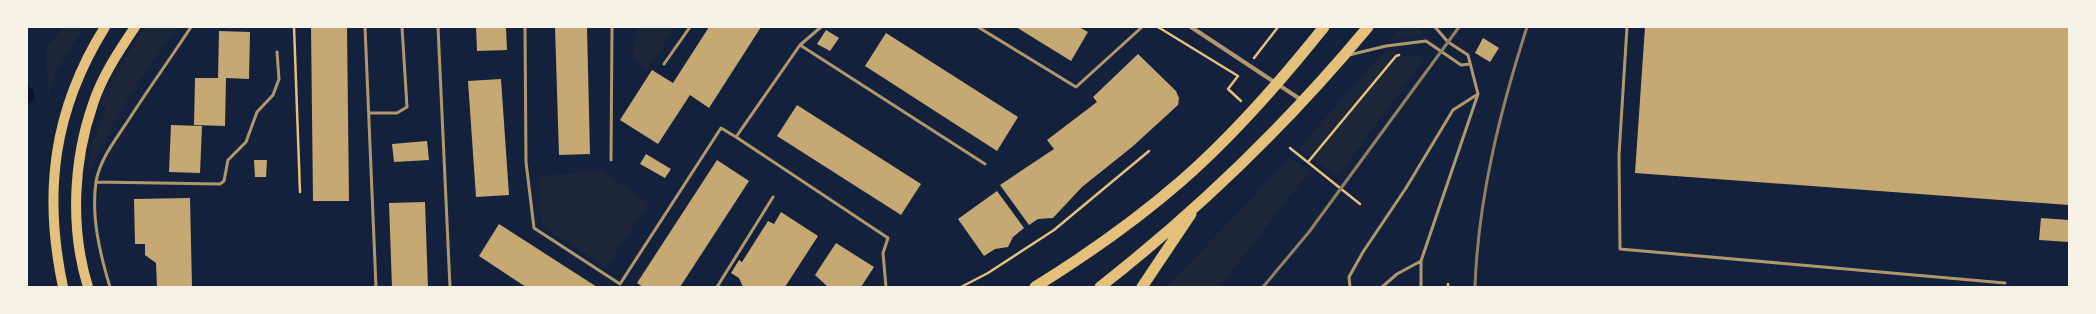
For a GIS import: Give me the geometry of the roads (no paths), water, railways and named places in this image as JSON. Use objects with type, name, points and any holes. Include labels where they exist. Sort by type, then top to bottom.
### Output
[{"type":"highway","points":[[1035,287],[1092,250],[1180,182],[1278,83],[1324,27]]},
{"type":"highway","points":[[1100,287],[1201,200],[1303,101],[1344,57],[1368,27]]},
{"type":"highway","points":[[1142,287],[1201,200]]},
{"type":"main road","points":[[63,287],[56,246],[52,195],[58,148],[70,100],[81,70],[105,27]]},
{"type":"main road","points":[[88,287],[78,241],[76,193],[81,150],[93,103],[112,63],[135,27]]},
{"type":"street","points":[[1192,27],[1303,101]]},
{"type":"lane","points":[[110,287],[98,240],[96,182],[99,170],[110,149],[191,27]]},
{"type":"lane","points":[[365,27],[376,287]]},
{"type":"lane","points":[[369,113],[397,113],[407,107],[402,27]]},
{"type":"lane","points":[[438,27],[450,287]]},
{"type":"lane","points":[[525,27],[526,162],[534,228],[620,284],[721,128],[888,238],[883,252],[886,287]]},
{"type":"lane","points":[[611,160],[612,27]]},
{"type":"lane","points":[[664,64],[690,27]]},
{"type":"lane","points":[[814,27],[819,28]]},
{"type":"lane","points":[[978,27],[1076,87],[1142,27]]},
{"type":"lane","points":[[1421,287],[1421,261],[1478,94],[1468,55],[1448,42],[1435,27]]},
{"type":"lane","points":[[1627,27],[1618,154],[1620,249],[2005,283],[2002,287]]},
{"type":"lane","points":[[736,137],[800,45],[819,28]]},
{"type":"lane","points":[[1344,57],[1386,46],[1426,41],[1461,66],[1470,64]]},
{"type":"lane","points":[[800,45],[985,164]]},
{"type":"lane","points":[[96,182],[220,184],[224,181],[228,160],[246,142],[257,112],[273,94],[279,79],[277,52]]},
{"type":"lane","points":[[1350,287],[1349,277],[1363,252],[1406,188],[1452,110],[1478,94]]},
{"type":"lane","points":[[717,287],[773,197]]},
{"type":"lane","points":[[1382,287],[1397,274],[1421,261]]},
{"type":"railway","points":[[1263,287],[1309,232],[1459,27]]},
{"type":"railway","points":[[1475,287],[1481,221],[1492,156],[1499,123],[1527,27]]}]
